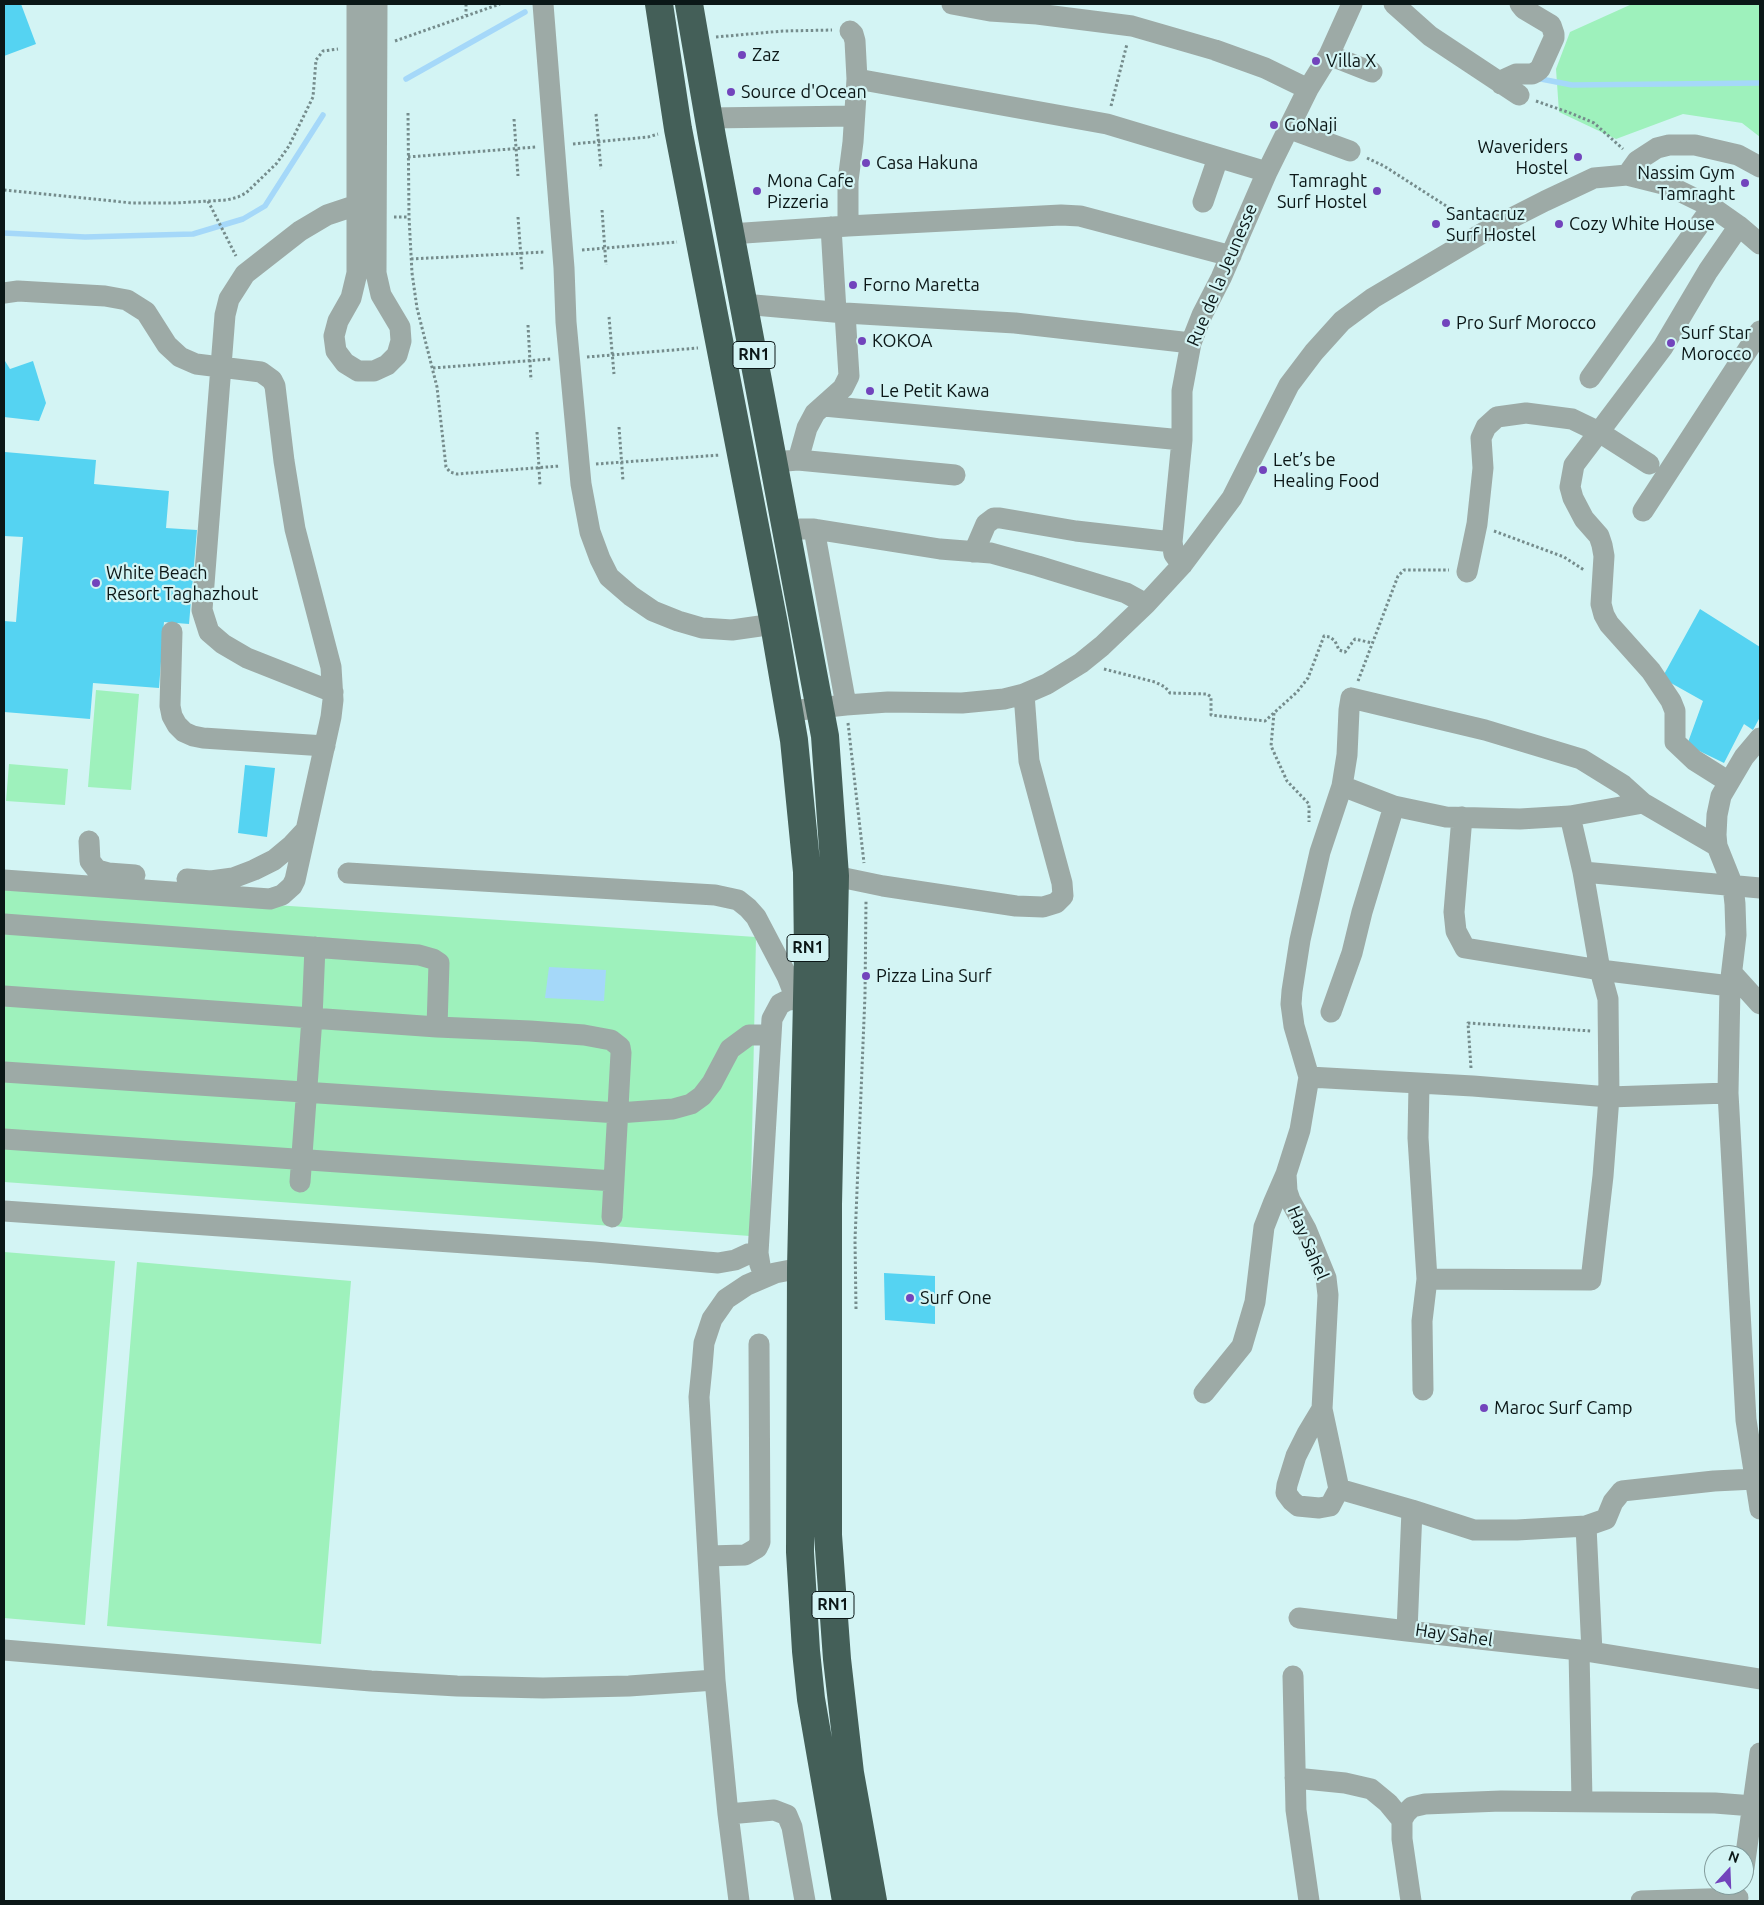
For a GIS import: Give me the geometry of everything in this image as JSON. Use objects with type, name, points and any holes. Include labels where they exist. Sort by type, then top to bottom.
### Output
[{"type":"highway","name":"RN1","points":[[659,4],[678,128],[790,711],[807,872],[808,955],[801,999],[799,1506],[806,1651],[811,1698],[846,1901]]},
{"type":"highway","name":"RN1","points":[[690,4],[743,304],[786,461],[786,528],[833,706],[825,736],[835,876],[834,998],[828,1204],[828,1535],[837,1659],[850,1773],[873,1901]]},
{"type":"street","points":[[357,4],[367,48],[376,273],[381,295],[400,327],[402,341],[397,355],[387,366],[374,372],[358,371],[345,363],[336,351],[334,336],[338,321],[346,310],[355,286],[357,273],[357,205],[367,48],[377,4]]},
{"type":"street","points":[[543,4],[564,260],[566,322],[579,465],[590,532],[600,559],[609,577],[631,596],[653,611],[678,621],[702,628],[732,630],[774,624]]},
{"type":"street","points":[[952,4],[990,11],[1037,14],[1132,26],[1223,53],[1265,68],[1308,89]]},
{"type":"street","name":"Rue de la Jeunesse","points":[[1182,566],[1174,554],[1172,542],[1182,440],[1182,391],[1191,343],[1202,315],[1222,278],[1268,172],[1308,89],[1330,55],[1352,4]]},
{"type":"street","points":[[1394,4],[1430,36],[1518,96]]},
{"type":"street","points":[[1501,84],[1516,74],[1532,74],[1536,72],[1540,68],[1554,38],[1551,25],[1524,9],[1520,4]]},
{"type":"street","points":[[850,31],[855,42],[857,79],[853,142],[839,226],[840,312],[849,376],[843,388],[815,414],[786,461],[955,475]]},
{"type":"street","points":[[1330,55],[1372,72]]},
{"type":"street","points":[[857,79],[1107,124],[1268,172]]},
{"type":"street","points":[[709,118],[854,116]]},
{"type":"street","points":[[1290,129],[1350,152]]},
{"type":"street","points":[[790,711],[888,702],[962,703],[1004,699],[1024,694],[1046,684],[1081,663],[1102,646],[1182,566],[1232,498],[1288,385],[1314,352],[1342,322],[1373,298],[1486,231],[1594,178],[1632,168],[1657,148],[1669,145],[1695,145],[1738,155],[1760,167]]},
{"type":"street","points":[[1202,202],[1218,158]]},
{"type":"street","points":[[1632,168],[1712,207],[1760,244]]},
{"type":"street","points":[[333,692],[247,658],[223,644],[209,632],[202,610],[225,315],[229,299],[246,274],[313,222],[357,205]]},
{"type":"street","points":[[1590,378],[1712,207]]},
{"type":"street","points":[[730,234],[839,226],[1061,215],[1080,216],[1231,256]]},
{"type":"street","points":[[1729,782],[1694,760],[1675,742],[1675,711],[1671,701],[1651,671],[1609,624],[1601,604],[1604,556],[1599,536],[1584,519],[1573,498],[1570,486],[1574,465],[1663,347],[1708,271],[1739,226]]},
{"type":"street","points":[[4,293],[28,291],[105,296],[127,300],[146,312],[167,346],[180,357],[196,364],[261,372],[267,375],[275,386],[292,512],[331,667],[333,692],[331,717],[295,880],[292,886],[282,895],[270,899],[4,880]]},
{"type":"street","points":[[743,304],[1015,323],[1191,343]]},
{"type":"street","points":[[1643,511],[1760,331]]},
{"type":"street","points":[[824,406],[1182,440]]},
{"type":"street","points":[[1467,572],[1477,524],[1483,468],[1481,438],[1486,427],[1497,417],[1526,412],[1572,419],[1599,432],[1649,464]]},
{"type":"street","points":[[974,552],[986,524],[994,518],[1076,531],[1172,542]]},
{"type":"street","points":[[786,528],[814,529],[940,549],[991,553],[1126,593],[1146,604]]},
{"type":"street","points":[[814,529],[833,706]]},
{"type":"street","points":[[172,632],[170,706],[172,716],[184,732],[203,738],[325,746]]},
{"type":"street","points":[[835,876],[867,883],[1016,906],[1043,906],[1056,903],[1063,896],[1062,883],[1029,761],[1024,694]]},
{"type":"street","points":[[1717,846],[1643,803],[1623,785],[1581,759],[1485,730],[1351,698],[1347,755],[1342,786],[1320,852],[1300,940],[1291,1004],[1294,1026],[1309,1077],[1472,1086],[1609,1097],[1728,1093]]},
{"type":"street","points":[[1760,738],[1744,757],[1721,796],[1717,846],[1733,886],[1736,935],[1731,980],[1728,1093],[1746,1420],[1756,1471],[1760,1510]]},
{"type":"street","points":[[1342,786],[1394,806],[1422,813],[1462,817],[1520,819],[1570,816],[1643,803]]},
{"type":"street","points":[[1331,1012],[1352,953],[1362,912],[1394,806]]},
{"type":"street","points":[[1427,1279],[1591,1280],[1603,1176],[1609,1097],[1608,999],[1600,970],[1583,872],[1570,816]]},
{"type":"street","points":[[1462,817],[1454,912],[1456,931],[1465,948],[1600,970],[1731,980],[1760,1004]]},
{"type":"street","points":[[89,841],[90,861],[97,870],[102,872],[211,881],[233,878],[274,860],[292,845],[306,829]]},
{"type":"street","points":[[1583,872],[1760,888]]},
{"type":"street","points":[[348,873],[715,895],[738,900],[756,917],[801,999]]},
{"type":"street","points":[[4,924],[420,954],[439,963],[437,1027]]},
{"type":"street","points":[[300,1182],[312,1018],[315,947]]},
{"type":"street","points":[[4,996],[437,1027],[584,1035],[611,1040],[620,1047],[621,1053],[612,1217]]},
{"type":"street","points":[[766,1277],[758,1253],[772,1019],[775,1010],[780,1004],[801,999],[834,998]]},
{"type":"street","points":[[4,1072],[618,1114],[673,1110],[691,1104],[702,1096],[712,1083],[730,1049],[748,1035],[771,1035]]},
{"type":"street","name":"Hay Sahel","points":[[1309,1077],[1300,1130],[1286,1174],[1287,1191],[1306,1228],[1326,1278],[1328,1295],[1322,1409],[1339,1488]]},
{"type":"street","points":[[1419,1084],[1418,1138],[1427,1279],[1422,1321],[1423,1390]]},
{"type":"street","points":[[4,1139],[614,1181]]},
{"type":"street","points":[[1204,1393],[1242,1346],[1255,1302],[1264,1227],[1286,1174]]},
{"type":"street","points":[[4,1211],[595,1252],[718,1263],[758,1253]]},
{"type":"street","points":[[740,1901],[728,1814],[714,1680],[700,1397],[704,1342],[712,1320],[726,1299],[747,1284],[775,1273],[801,1268]]},
{"type":"street","points":[[708,1556],[745,1555],[757,1548],[760,1542],[759,1344]]},
{"type":"street","points":[[1322,1409],[1296,1456],[1287,1485],[1286,1493],[1298,1506],[1319,1508],[1330,1506],[1339,1488],[1474,1530],[1517,1530],[1586,1526],[1606,1519],[1613,1502],[1622,1491],[1714,1481],[1756,1471]]},
{"type":"street","name":"Hay Sahel","points":[[1412,1510],[1408,1631],[1586,1651],[1760,1679]]},
{"type":"street","points":[[1582,1801],[1586,1651],[1586,1526]]},
{"type":"street","points":[[1299,1618],[1408,1631]]},
{"type":"street","points":[[4,1650],[361,1680],[457,1686],[610,1687],[714,1680]]},
{"type":"street","points":[[1293,1676],[1296,1810],[1309,1901]]},
{"type":"street","points":[[1751,1845],[1760,1752]]},
{"type":"street","points":[[1295,1778],[1345,1783],[1372,1789],[1388,1803],[1402,1820]]},
{"type":"street","points":[[1411,1901],[1402,1838],[1402,1820],[1412,1807],[1425,1804],[1501,1800],[1715,1803],[1755,1801]]},
{"type":"street","points":[[728,1814],[774,1810],[787,1815],[792,1827],[805,1901]]},
{"type":"street","points":[[1641,1901],[1739,1895]]},
{"type":"path","points":[[466,4],[466,15]]},
{"type":"path","points":[[4,190],[132,203],[227,200],[246,193],[277,163],[294,138],[311,104],[315,90],[315,66],[319,55],[328,49],[367,48],[500,4]]},
{"type":"path","points":[[1107,124],[1132,26]]},
{"type":"path","points":[[696,40],[726,35],[783,31],[840,29],[850,31]]},
{"type":"path","points":[[1518,96],[1594,123],[1632,168]]},
{"type":"path","points":[[408,114],[409,217],[412,273],[417,308],[437,388],[446,466],[450,472],[457,474],[742,454]]},
{"type":"path","points":[[596,114],[601,169]]},
{"type":"path","points":[[514,119],[518,176]]},
{"type":"path","points":[[1350,152],[1384,166],[1486,231]]},
{"type":"path","points":[[208,201],[246,274]]},
{"type":"path","points":[[602,210],[606,266]]},
{"type":"path","points":[[518,217],[522,271]]},
{"type":"path","points":[[609,317],[614,374]]},
{"type":"path","points":[[528,324],[530,380]]},
{"type":"path","points":[[619,427],[623,481]]},
{"type":"path","points":[[538,432],[540,486]]},
{"type":"path","points":[[1477,524],[1564,557],[1601,581]]},
{"type":"path","points":[[1351,698],[1398,576],[1404,570],[1441,569],[1467,572]]},
{"type":"path","points":[[1081,663],[1155,682],[1165,687],[1170,693],[1207,694],[1212,697],[1211,715],[1265,721],[1297,692],[1308,678],[1324,636],[1330,637],[1335,641],[1339,650],[1345,652],[1356,640],[1372,643]]},
{"type":"path","points":[[1274,712],[1271,746],[1287,781],[1309,804],[1308,835],[1320,852]]},
{"type":"path","points":[[850,733],[867,883],[865,1004],[855,1240],[856,1309]]},
{"type":"path","points":[[1472,1086],[1468,1023],[1608,1032]]},
{"type":"green space","points":[[1632,4],[1760,4],[1760,137],[1742,123],[1683,114],[1616,139],[1559,112],[1556,69],[1570,32]]},
{"type":"green space","points":[[96,690],[139,694],[131,790],[88,787]]},
{"type":"green space","points":[[9,764],[68,769],[65,805],[6,801]]},
{"type":"green space","points":[[4,887],[756,937],[750,1236],[4,1182]]},
{"type":"green space","points":[[4,1252],[115,1261],[85,1625],[4,1618]]},
{"type":"green space","points":[[137,1262],[351,1281],[321,1644],[107,1626]]},
{"type":"water","points":[[549,967],[606,970],[604,1001],[545,998]]},
{"type":"building","points":[[4,4],[21,4],[36,44],[4,56]]},
{"type":"building","points":[[4,361],[10,369],[33,361],[46,403],[39,421],[4,417]]},
{"type":"building","points":[[5,452],[96,460],[94,484],[169,491],[166,528],[197,530],[189,624],[164,622],[159,688],[93,683],[90,719],[4,712],[4,621],[16,622],[23,537],[4,536]]},
{"type":"building","points":[[1700,609],[1760,647],[1760,717],[1753,730],[1744,724],[1724,763],[1687,745],[1703,701],[1662,678]]},
{"type":"building","points":[[245,765],[275,768],[267,837],[238,833]]},
{"type":"building","name":"Surf One","points":[[884,1273],[935,1276],[935,1324],[885,1320]]},
{"type":"waterway","points":[[406,79],[525,12]]},
{"type":"waterway","points":[[1541,79],[1572,85],[1760,83]]},
{"type":"waterway","points":[[4,233],[85,237],[193,234],[243,219],[265,206],[323,115]]},
{"type":"place","name":"Zaz","points":[[742,55]]},
{"type":"place","name":"Villa X","points":[[1316,61]]},
{"type":"place","name":"Source d'Ocean","points":[[731,92]]},
{"type":"place","name":"GoNaji","points":[[1274,125]]},
{"type":"place","name":"Waveriders Hostel","points":[[1578,157]]},
{"type":"place","name":"Casa Hakuna","points":[[866,163]]},
{"type":"place","name":"Nassim Gym Tamraght","points":[[1745,183]]},
{"type":"place","name":"Mona Cafe Pizzeria","points":[[757,191]]},
{"type":"place","name":"Tamraght Surf Hostel","points":[[1377,191]]},
{"type":"place","name":"Santacruz Surf Hostel","points":[[1436,224]]},
{"type":"place","name":"Cozy White House","points":[[1559,224]]},
{"type":"place","name":"Forno Maretta","points":[[853,285]]},
{"type":"place","name":"Pro Surf Morocco","points":[[1446,323]]},
{"type":"place","name":"KOKOA","points":[[862,341]]},
{"type":"place","name":"Surf Star Morocco","points":[[1671,343]]},
{"type":"place","name":"Le Petit Kawa","points":[[870,391]]},
{"type":"place","name":"Let’s be Healing Food","points":[[1263,470]]},
{"type":"place","name":"White Beach Resort Taghazhout","points":[[96,583]]},
{"type":"place","name":"Pizza Lina Surf","points":[[866,976]]},
{"type":"place","name":"Surf One","points":[[910,1298]]},
{"type":"place","name":"Maroc Surf Camp","points":[[1484,1408]]}]
